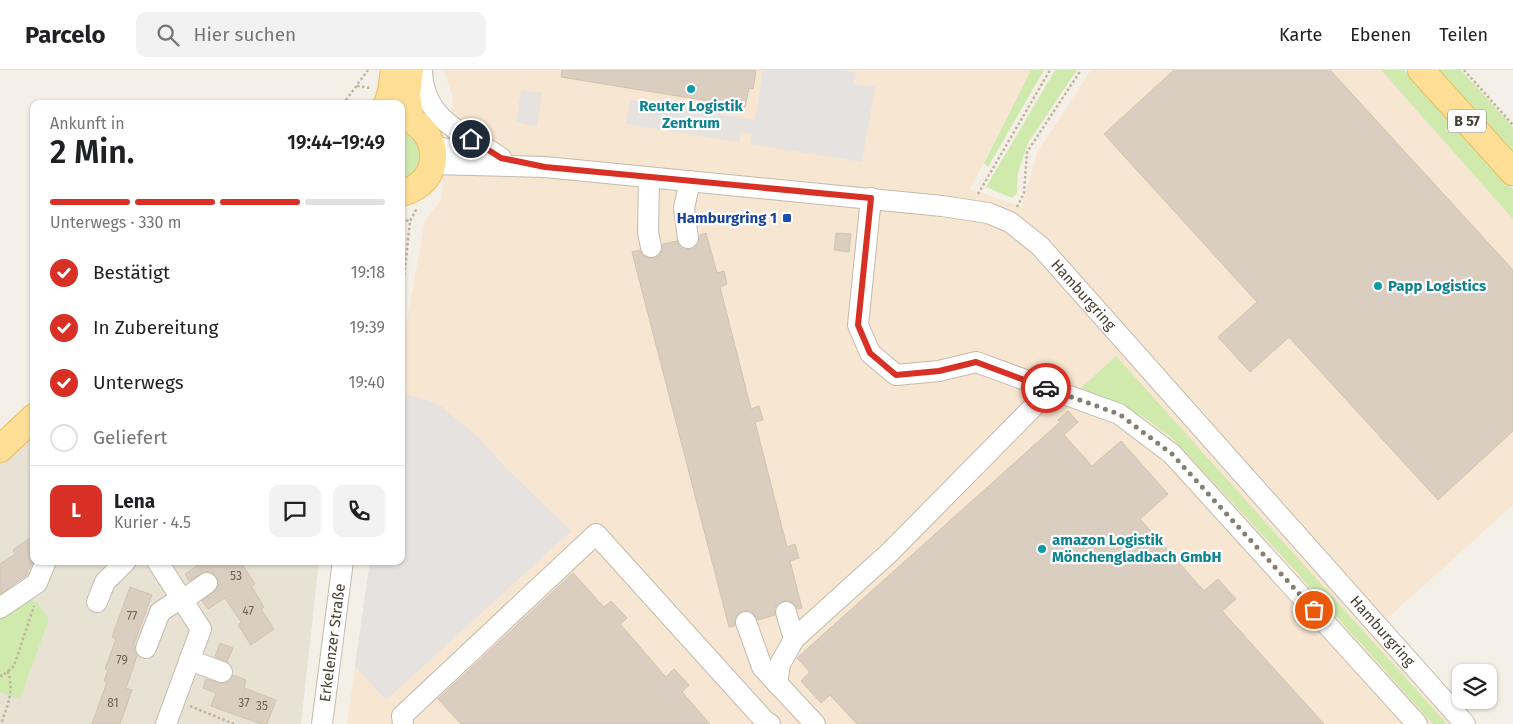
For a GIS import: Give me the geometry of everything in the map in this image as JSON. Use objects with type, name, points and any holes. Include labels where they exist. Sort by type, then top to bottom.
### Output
[{"type":"main road","points":[[388,100],[394,70]]},
{"type":"main road","points":[[406,199],[428,174],[433,155],[425,131],[406,118],[410,70]]},
{"type":"main road","name":"B 57","points":[[1421,70],[1513,172]]},
{"type":"main road","points":[[0,448],[30,421]]},
{"type":"street","points":[[422,70],[426,93],[433,109],[444,122],[501,158]]},
{"type":"street","points":[[433,155],[476,152],[545,167]]},
{"type":"street","points":[[433,155],[545,167]]},
{"type":"street","name":"Hamburgring","points":[[545,167],[942,206],[988,213],[1010,222],[1040,246],[1465,724]]},
{"type":"street","points":[[649,178],[648,232],[651,247]]},
{"type":"street","points":[[688,238],[684,208],[690,182]]},
{"type":"street","points":[[871,198],[858,325],[870,353],[896,375],[939,371],[976,362],[1119,414],[1172,454],[1417,724]]},
{"type":"street","points":[[777,684],[780,664],[794,639],[889,553],[1051,389]]},
{"type":"street","points":[[403,724],[402,716],[596,534],[765,721],[770,724]]},
{"type":"street","points":[[0,608],[37,583],[44,565]]},
{"type":"street","points":[[97,602],[105,582],[122,565]]},
{"type":"street","points":[[160,565],[201,629],[166,724]]},
{"type":"street","name":"Erkelenzer Straße","points":[[322,724],[342,565]]},
{"type":"street","points":[[146,648],[160,612],[207,583]]},
{"type":"street","points":[[786,612],[794,639]]},
{"type":"street","points":[[746,622],[762,667],[815,724]]},
{"type":"street","points":[[189,660],[222,672]]},
{"type":"path","points":[[345,100],[368,70]]},
{"type":"path","points":[[984,198],[977,196],[1050,70]]},
{"type":"path","points":[[1016,208],[1024,193],[1027,152],[1081,70]]},
{"type":"path","points":[[1464,70],[1513,125]]},
{"type":"path","points":[[405,268],[410,221],[406,199]]},
{"type":"path","points":[[1010,206],[1022,212]]},
{"type":"path","points":[[405,220],[410,221]]},
{"type":"path","points":[[0,675],[2,676],[14,666],[30,620],[37,583]]},
{"type":"path","points":[[1,724],[11,696],[12,683],[8,671]]},
{"type":"path","points":[[175,700],[234,724]]},
{"type":"shaded area","points":[[444,70],[1031,70],[970,189],[1022,207],[1037,153],[1091,70],[1381,70],[1513,219],[1513,505],[1372,632],[1451,724],[347,724],[369,565],[405,565],[405,331],[425,221],[441,200],[453,98]]},
{"type":"shaded area","points":[[763,70],[841,70],[856,73],[854,84],[875,87],[862,162],[751,144],[752,134],[741,132],[739,142],[626,124],[630,100],[755,120]]},
{"type":"shaded area","points":[[521,90],[542,93],[537,126],[516,122]]},
{"type":"shaded area","points":[[405,394],[427,400],[442,407],[479,438],[503,465],[571,531],[386,700],[355,666],[369,565],[405,565]]},
{"type":"shaded area","points":[[30,434],[30,565],[319,565],[301,724],[0,724],[0,462]]},
{"type":"green space","points":[[1031,70],[1044,70],[988,167],[984,163]]},
{"type":"green space","points":[[1055,70],[1077,70],[1028,143],[1018,172],[1017,193],[1012,198],[986,187]]},
{"type":"green space","points":[[1381,70],[1404,70],[1513,189],[1513,219]]},
{"type":"green space","points":[[1434,70],[1461,70],[1513,127],[1513,157]]},
{"type":"green space","points":[[405,128],[413,131],[425,161],[405,181]]},
{"type":"green space","points":[[1116,356],[1447,724],[1433,724],[1273,546],[1171,437],[1142,416],[1081,388]]},
{"type":"green space","points":[[24,597],[37,602],[49,619],[20,699],[0,692],[0,613]]},
{"type":"building","name":"Reuter Logistik Zentrum","points":[[562,70],[756,71],[753,89],[749,88],[745,107],[561,77]]},
{"type":"building","name":"Papp Logistics","points":[[1174,70],[1330,70],[1513,270],[1513,431],[1438,500],[1289,337],[1250,372],[1218,337],[1257,302],[1104,134]]},
{"type":"building","points":[[706,233],[717,273],[724,271],[727,284],[720,287],[751,409],[759,406],[763,420],[755,422],[787,547],[795,544],[799,558],[790,561],[802,608],[798,609],[794,603],[783,601],[777,604],[774,610],[775,615],[758,620],[749,610],[742,611],[734,620],[735,626],[729,627],[632,252],[640,250],[642,255],[647,258],[654,258],[662,251],[663,244],[677,241],[683,249],[690,250],[699,243],[700,235]]},
{"type":"building","points":[[836,233],[851,234],[849,252],[834,250]]},
{"type":"building","name":"amazon Logistik Mönchengladbach GmbH","points":[[1068,411],[1078,422],[1064,435],[1092,466],[1121,441],[1168,494],[1140,519],[1204,591],[1218,579],[1236,599],[1222,611],[1324,724],[857,724],[830,695],[821,703],[801,681],[810,672],[797,658],[1060,422],[1058,420]]},
{"type":"building","points":[[30,538],[32,565],[27,570],[27,575],[0,594],[0,564],[15,554],[13,550]]},
{"type":"building","points":[[198,565],[243,565],[255,584],[252,587],[264,607],[261,609],[274,629],[251,645],[238,625],[241,622],[225,598],[208,609],[202,601],[218,588],[219,582],[217,577],[211,572],[205,571],[189,581],[185,574]]},
{"type":"building","points":[[573,573],[604,607],[611,601],[627,618],[620,624],[666,677],[674,669],[689,685],[682,692],[710,724],[461,724],[438,699]]},
{"type":"building","points":[[130,587],[152,595],[134,644],[137,656],[126,688],[132,690],[120,724],[92,724],[107,682],[104,681],[108,670],[105,669],[116,639],[112,637]]},
{"type":"building","points":[[220,643],[233,648],[227,662],[215,657]]},
{"type":"building","points":[[233,675],[246,680],[244,688],[276,700],[267,724],[261,724],[211,706],[216,693],[203,688],[206,679],[224,684],[230,681]]},
{"type":"way so far","points":[[1046,388],[1119,414],[1172,454],[1314,610]]},
{"type":"place","name":"Reuter Logistik Zentrum","points":[[691,89]]},
{"type":"place","name":"Hamburgring 1","points":[[787,218]]},
{"type":"place","name":"Papp Logistics","points":[[1378,286]]},
{"type":"place","name":"amazon Logistik Mönchengladbach GmbH","points":[[1042,549]]},
{"type":"route","points":[[471,139],[501,158],[545,167],[871,198],[858,325],[870,353],[896,375],[939,371],[976,362],[1046,388]]}]
